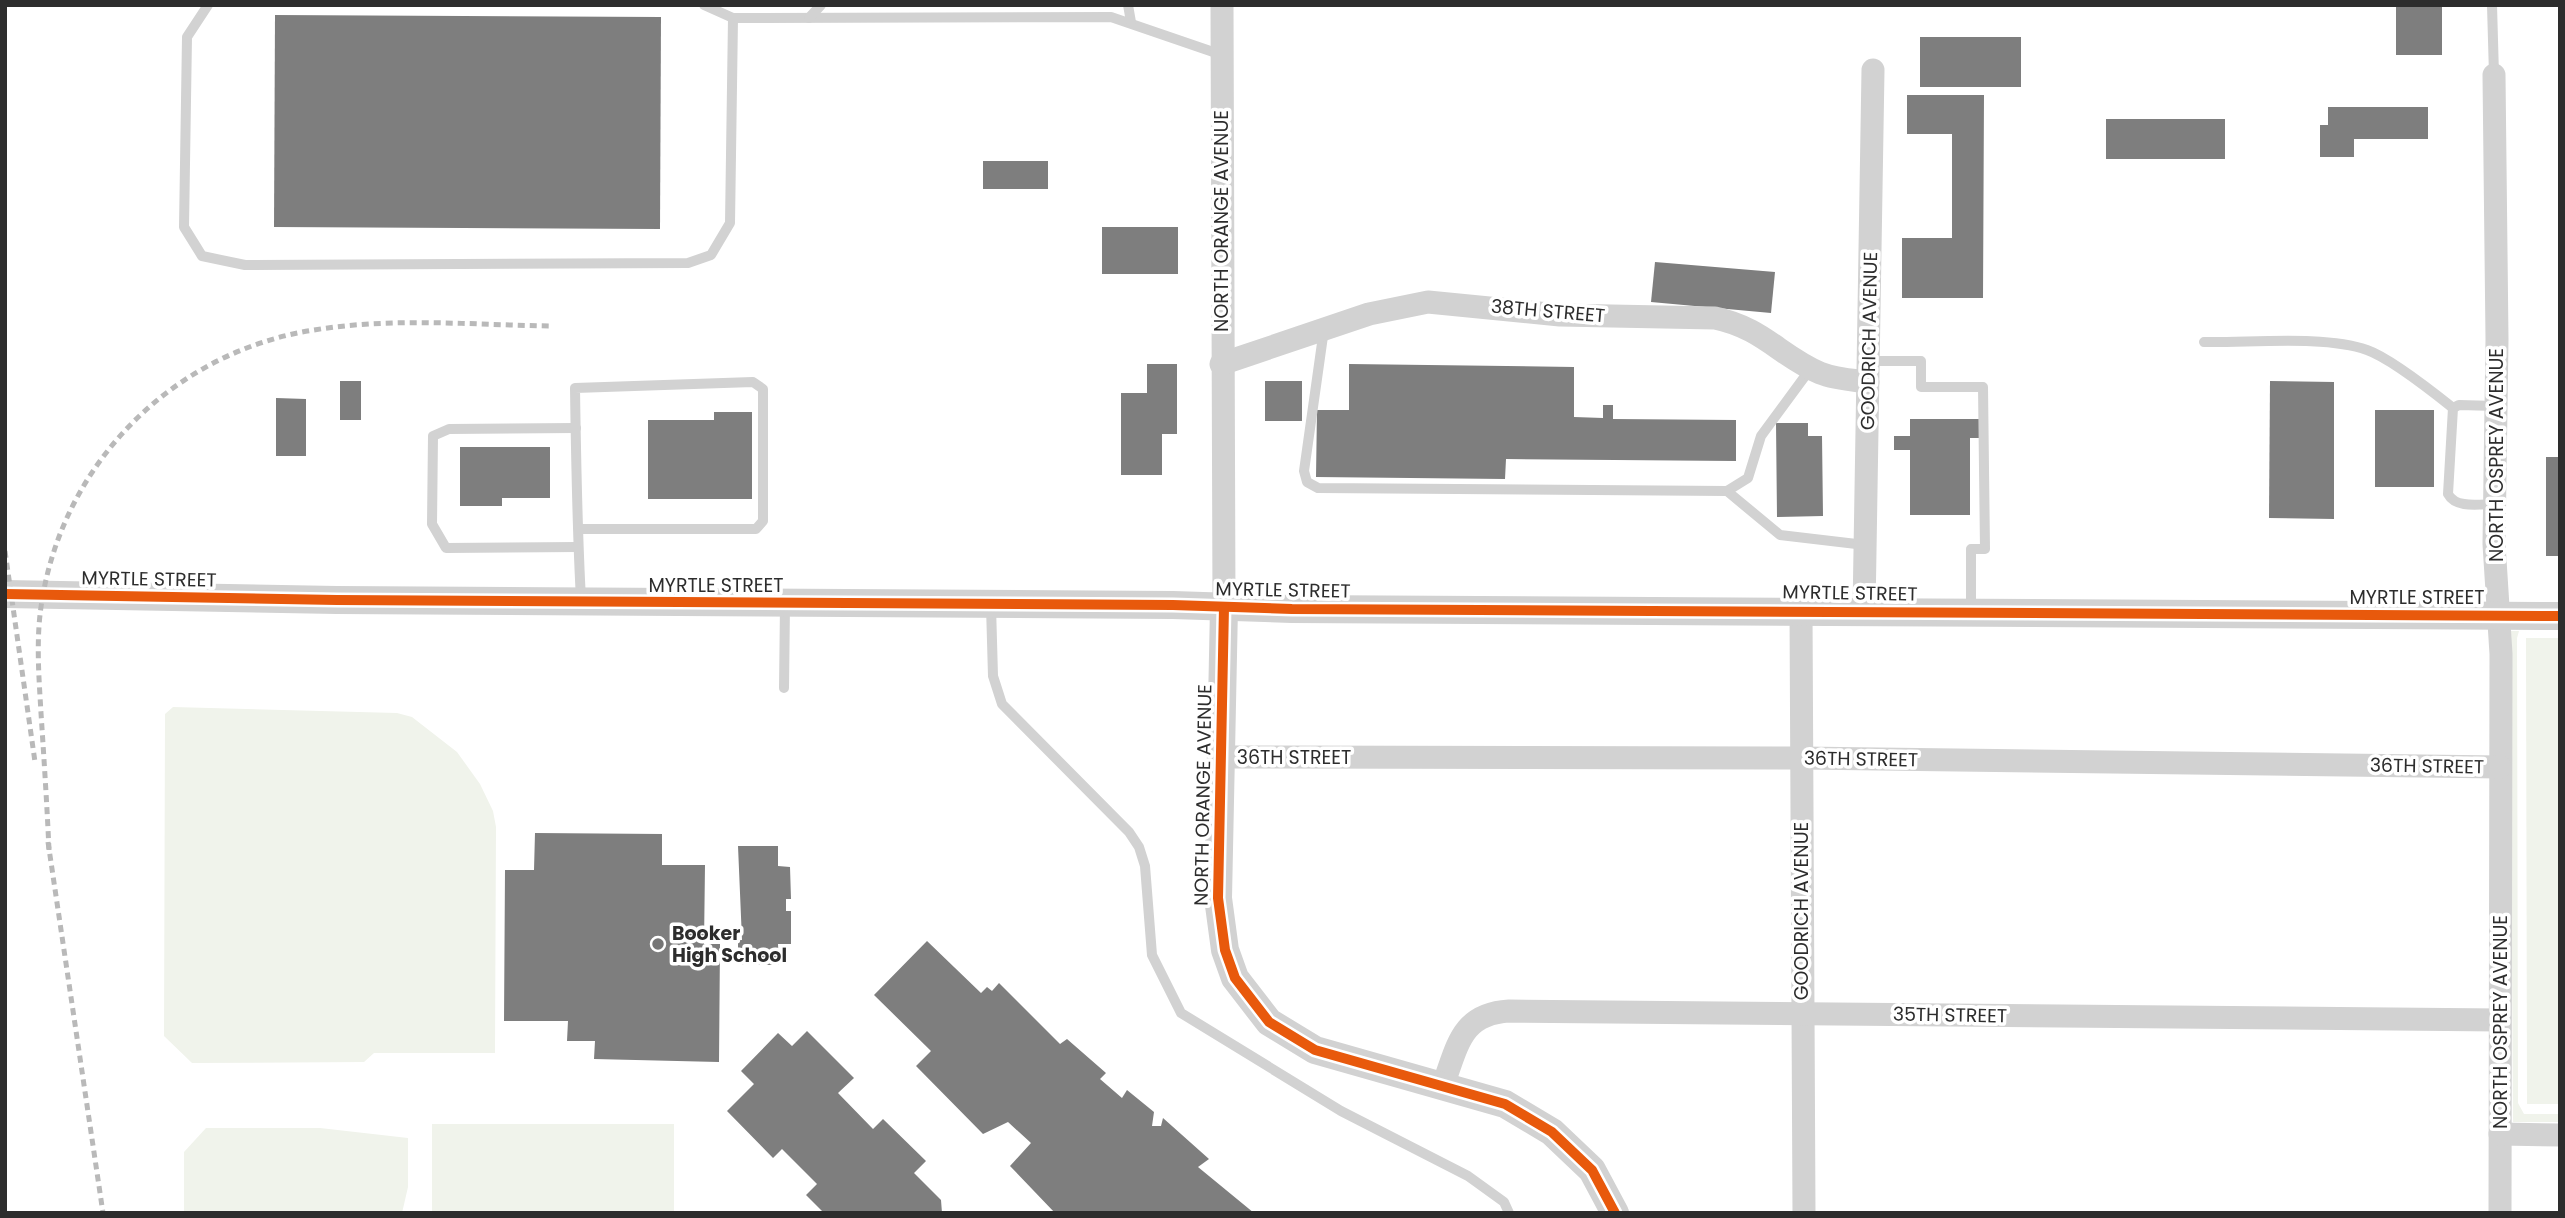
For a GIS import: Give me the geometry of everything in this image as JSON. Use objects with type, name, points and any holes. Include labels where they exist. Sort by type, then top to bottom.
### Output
[{"type":"street","name":"NORTH ORANGE AVENUE","points":[[1222,5],[1221,365],[1224,607],[1220,924],[1225,950],[1235,978],[1269,1022],[1315,1050],[1505,1104],[1552,1132],[1592,1170],[1615,1213]]},
{"type":"street","name":"GOODRICH AVENUE","points":[[1864,611],[1873,70]]},
{"type":"street","name":"NORTH OSPREY AVENUE","points":[[2494,75],[2495,504],[2500,767],[2500,1213]]},
{"type":"street","name":"38TH STREET","points":[[1221,365],[1368,314],[1428,302],[1560,315],[1716,317],[1737,322],[1759,332],[1811,368],[1826,375],[1868,371]]},
{"type":"street","name":"MYRTLE STREET","points":[[5,594],[1224,607],[2560,616]]},
{"type":"street","name":"GOODRICH AVENUE","points":[[1801,610],[1804,1213]]},
{"type":"street","name":"36TH STREET","points":[[1221,757],[1802,758],[2500,767]]},
{"type":"street","name":"35TH STREET","points":[[1443,1085],[1462,1035],[1474,1020],[1489,1013],[1801,1013],[2499,1020]]},
{"type":"street","points":[[2500,1134],[2560,1135]]},
{"type":"lane","points":[[208,5],[187,37],[184,227],[202,256],[245,265],[688,263],[711,255],[730,223],[733,18]]},
{"type":"lane","points":[[704,5],[733,18],[1111,17],[1222,55]]},
{"type":"lane","points":[[809,18],[821,5]]},
{"type":"lane","points":[[1128,5],[1131,22]]},
{"type":"lane","points":[[2492,5],[2494,75]]},
{"type":"lane","points":[[1324,329],[1305,458],[1305,478],[1311,486],[1361,490],[1727,491],[1748,478],[1761,436],[1811,368]]},
{"type":"lane","points":[[2204,342],[2333,343],[2359,347],[2376,354],[2452,408]]},
{"type":"lane","points":[[1868,371],[1920,361],[1920,387],[1983,387],[1985,549],[1971,549],[1971,612]]},
{"type":"lane","points":[[578,529],[756,529],[763,521],[763,389],[753,382],[575,388],[578,547],[581,601]]},
{"type":"lane","points":[[2452,408],[2459,405],[2496,406]]},
{"type":"lane","points":[[2452,408],[2450,498],[2460,504],[2495,504]]},
{"type":"lane","points":[[576,428],[449,429],[433,436],[432,524],[446,548],[578,547]]},
{"type":"lane","points":[[1727,491],[1780,535],[1865,545]]},
{"type":"lane","points":[[784,688],[785,603]]},
{"type":"lane","points":[[991,604],[993,676],[1002,704],[1129,832],[1139,846],[1145,866],[1152,955],[1181,1013],[1341,1111],[1468,1176],[1504,1202],[1509,1213]]},
{"type":"shaded area","points":[[2510,631],[2519,631],[2518,1103],[2524,1114],[2560,1114],[2560,1122],[2513,1122]]},
{"type":"shaded area","points":[[2526,638],[2560,638],[2560,1104],[2527,1104]]},
{"type":"shaded area","points":[[173,707],[397,713],[412,717],[457,752],[480,784],[493,811],[496,827],[495,1053],[374,1053],[364,1062],[192,1063],[164,1036],[165,714]]},
{"type":"shaded area","points":[[432,1124],[674,1124],[674,1213],[432,1213]]},
{"type":"shaded area","points":[[206,1128],[320,1128],[408,1138],[408,1187],[402,1213],[184,1213],[184,1152]]},
{"type":"building","points":[[2396,5],[2442,5],[2442,55],[2396,55]]},
{"type":"building","points":[[275,15],[661,17],[660,229],[274,227]]},
{"type":"building","points":[[1920,37],[2021,37],[2021,87],[1920,87]]},
{"type":"building","points":[[1907,95],[1984,95],[1983,298],[1902,298],[1902,238],[1952,238],[1952,134],[1907,134]]},
{"type":"building","points":[[2328,107],[2428,107],[2428,139],[2354,139],[2354,157],[2320,157],[2320,125],[2328,125]]},
{"type":"building","points":[[2106,119],[2225,119],[2225,159],[2106,159]]},
{"type":"building","points":[[983,161],[1048,161],[1048,189],[983,189]]},
{"type":"building","points":[[1102,227],[1178,227],[1178,274],[1102,274]]},
{"type":"building","points":[[1655,262],[1775,272],[1771,313],[1651,302]]},
{"type":"building","points":[[1147,364],[1177,364],[1177,434],[1162,434],[1162,475],[1121,475],[1121,393],[1147,393]]},
{"type":"building","points":[[1349,364],[1574,367],[1574,417],[1603,418],[1603,405],[1613,405],[1613,419],[1736,420],[1736,461],[1506,459],[1505,479],[1316,477],[1317,410],[1349,410]]},
{"type":"building","points":[[340,381],[361,381],[361,420],[340,420]]},
{"type":"building","points":[[1265,381],[1302,381],[1302,421],[1265,421]]},
{"type":"building","points":[[2270,381],[2334,382],[2334,519],[2269,518]]},
{"type":"building","points":[[276,398],[306,399],[306,456],[276,456]]},
{"type":"building","points":[[2375,410],[2434,410],[2434,487],[2375,487]]},
{"type":"building","points":[[714,412],[752,412],[752,499],[648,499],[648,420],[714,420]]},
{"type":"building","points":[[1910,419],[1981,419],[1981,438],[1970,438],[1970,515],[1910,515],[1910,450],[1894,450],[1894,436],[1910,436]]},
{"type":"building","points":[[1776,423],[1808,423],[1808,436],[1822,436],[1823,516],[1777,517]]},
{"type":"building","points":[[460,447],[550,447],[550,498],[502,498],[502,506],[460,506]]},
{"type":"building","points":[[2546,457],[2560,457],[2560,556],[2546,556]]},
{"type":"building","points":[[535,833],[662,834],[662,865],[705,865],[704,944],[720,944],[719,1062],[594,1059],[595,1041],[567,1041],[568,1021],[504,1021],[505,870],[534,870]]},
{"type":"building","points":[[738,846],[778,846],[778,866],[790,867],[791,899],[786,899],[786,911],[791,911],[791,944],[778,944],[779,965],[738,965],[738,940],[742,940]]},
{"type":"building","points":[[927,941],[981,993],[987,987],[992,991],[999,983],[1060,1044],[1067,1039],[1106,1073],[1100,1079],[1122,1098],[1127,1090],[1154,1112],[1152,1126],[1161,1126],[1163,1118],[1209,1159],[1198,1167],[1254,1213],[1055,1213],[1010,1166],[1031,1143],[1008,1122],[983,1134],[916,1066],[931,1051],[874,995]]},
{"type":"building","points":[[807,1031],[854,1078],[838,1093],[873,1129],[883,1119],[926,1161],[914,1173],[941,1200],[942,1213],[824,1213],[806,1195],[817,1184],[782,1149],[773,1158],[727,1111],[754,1084],[741,1071],[778,1033],[792,1046]]},
{"type":"railway","points":[[49,850],[39,673],[41,607],[53,555],[72,507],[99,463],[132,424],[170,390],[214,363],[262,342],[314,330],[373,324],[552,326]]},
{"type":"railway","points":[[5,551],[35,762]]},
{"type":"railway","points":[[48,842],[103,1213]]},
{"type":"cycle path","points":[[5,594],[337,600],[1173,605],[1292,609],[2560,616]]},
{"type":"cycle path","points":[[1224,607],[1218,898],[1225,950],[1235,978],[1269,1022],[1315,1050],[1505,1104],[1552,1132],[1592,1170],[1615,1213]]},
{"type":"place","name":"Booker High School","points":[[658,944]]}]
